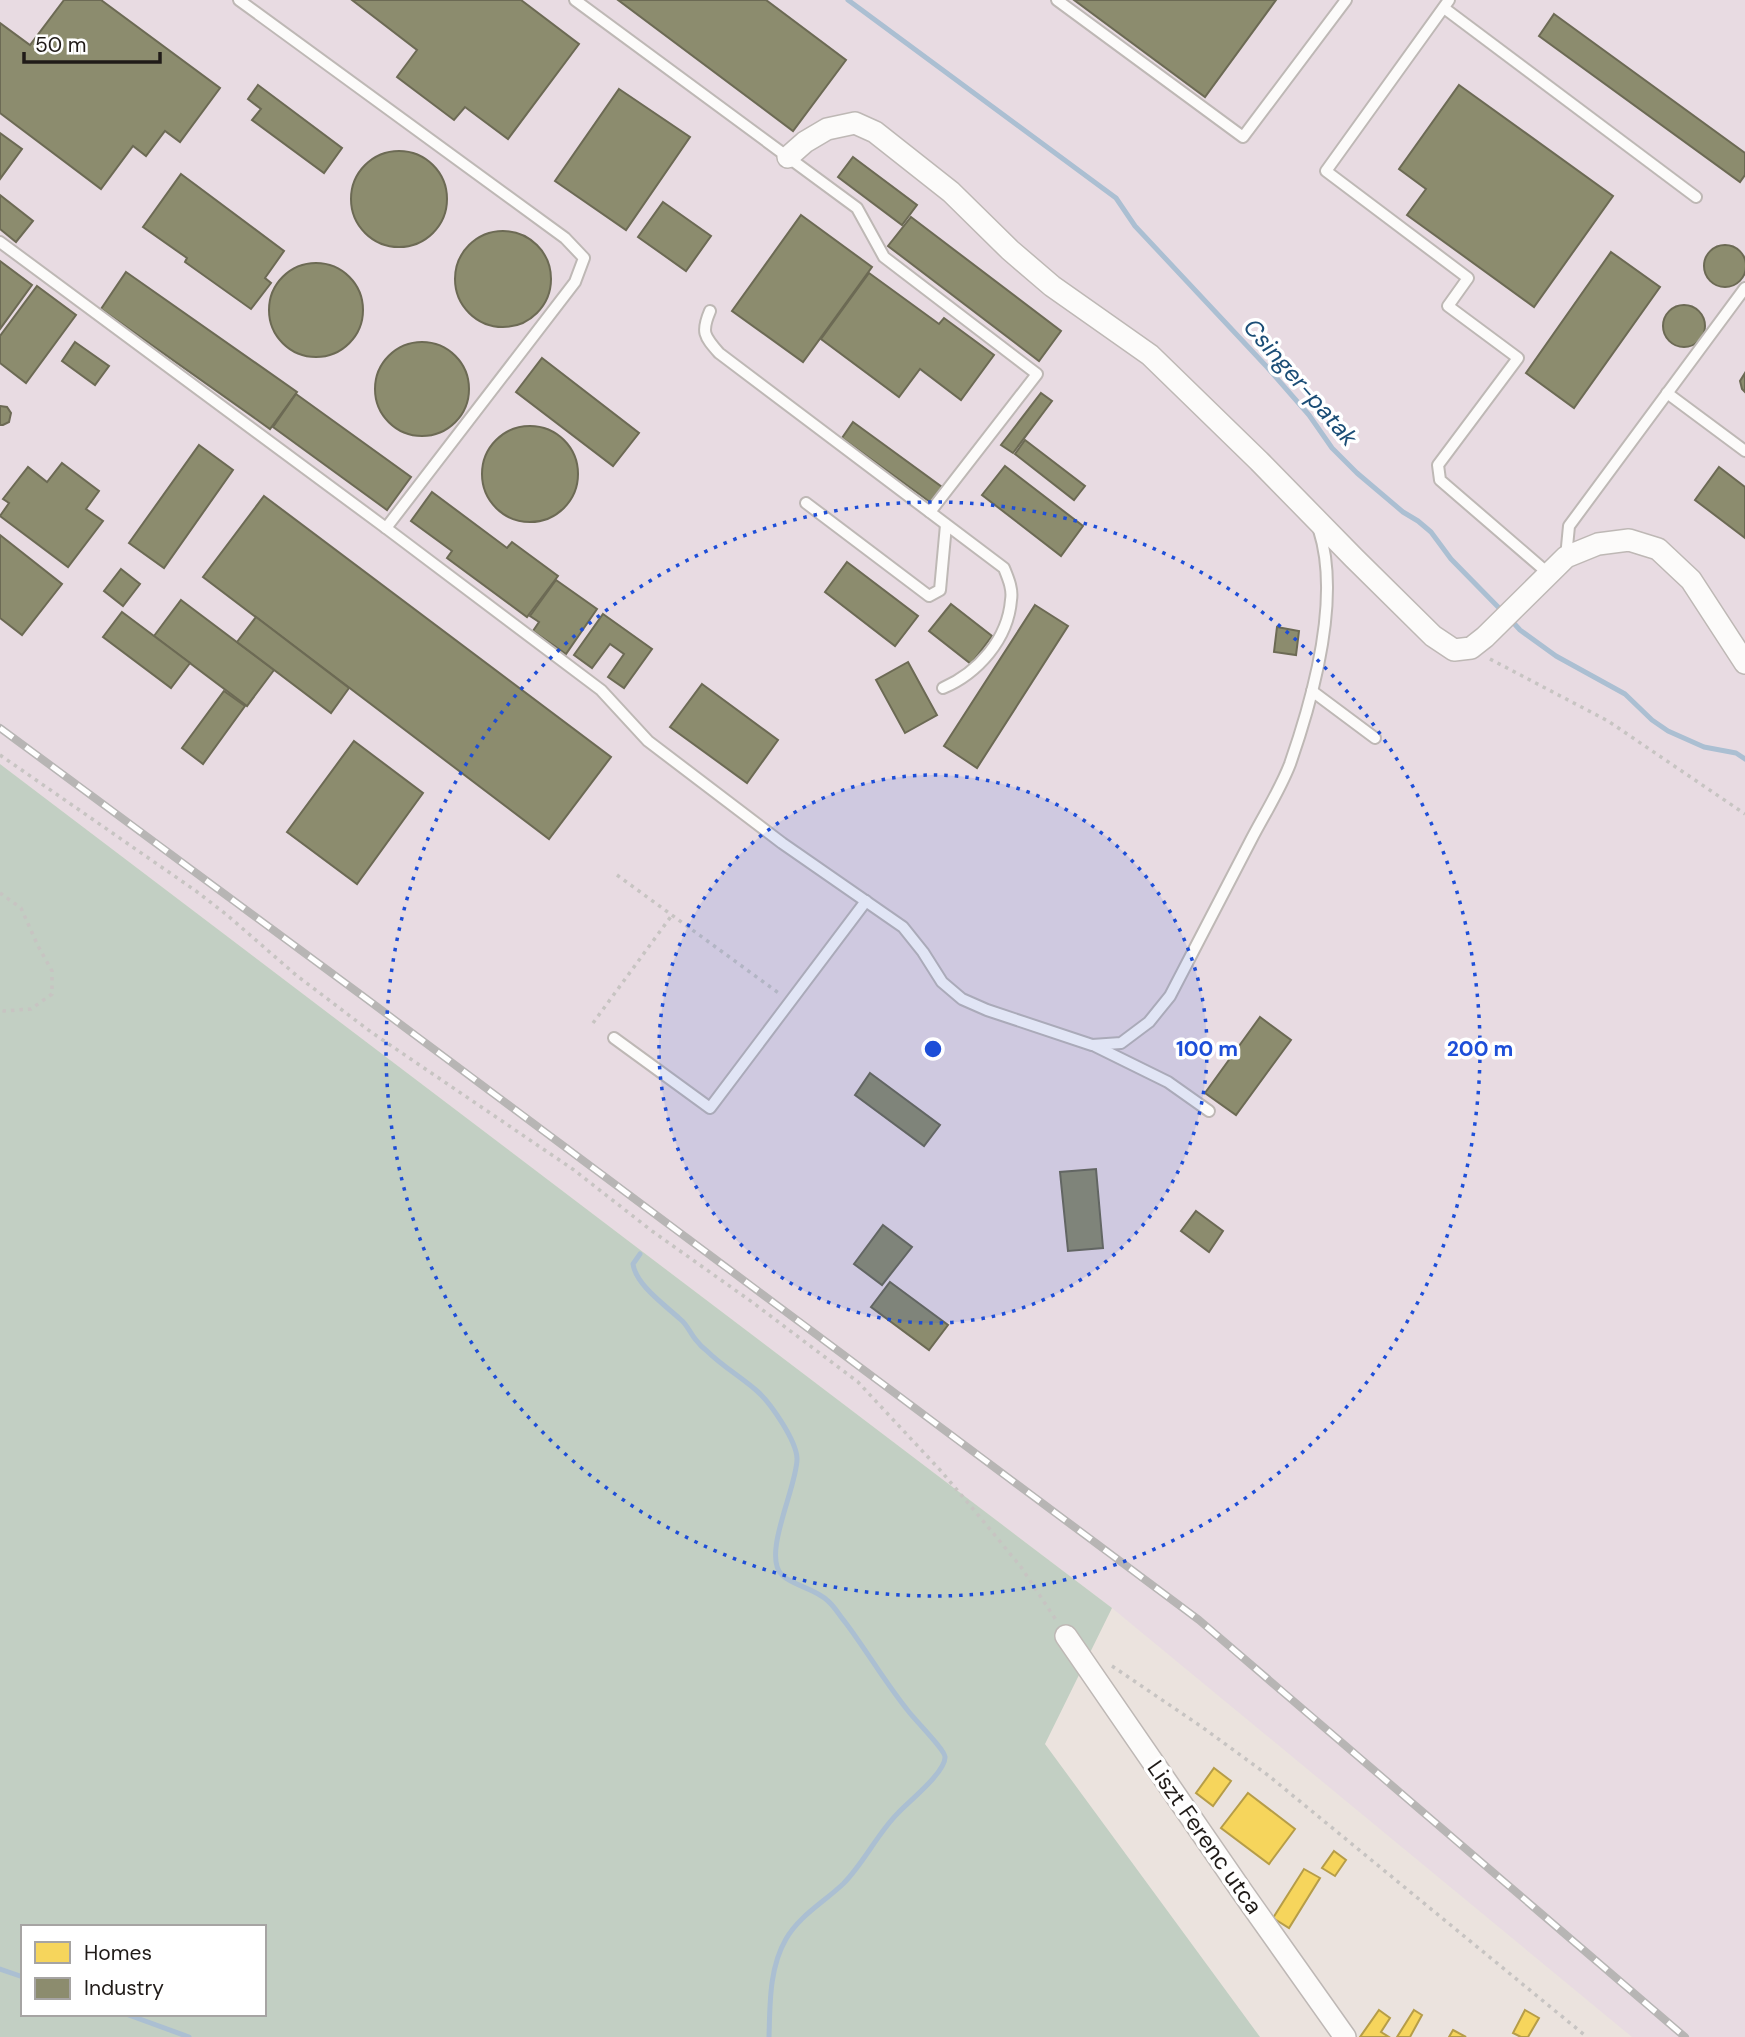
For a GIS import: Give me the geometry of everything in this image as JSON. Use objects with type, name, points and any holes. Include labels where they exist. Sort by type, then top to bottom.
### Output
[{"type":"street","points":[[788,157],[827,129],[856,124],[875,132],[951,191],[1010,250],[1052,286],[1150,355],[1433,636],[1454,650],[1471,648],[1566,556],[1598,544],[1629,540],[1658,549],[1691,580],[1744,661]]},
{"type":"street","name":"Liszt Ferenc utca","points":[[1066,1636],[1242,1893],[1345,2037]]},
{"type":"lane","points":[[239,0],[565,238],[584,258],[575,282],[386,528]]},
{"type":"lane","points":[[575,0],[857,208],[884,257],[1037,374],[930,512]]},
{"type":"lane","points":[[1057,0],[1243,137],[1346,0]]},
{"type":"lane","points":[[1549,574],[1440,481],[1438,464],[1518,358],[1448,306],[1468,278],[1326,171],[1447,4],[1696,197]]},
{"type":"lane","points":[[0,242],[601,690],[648,741],[782,843],[903,927],[943,982],[962,999],[1092,1045],[1168,1082],[1209,1111]]},
{"type":"lane","points":[[1566,556],[1569,526],[1743,295]]},
{"type":"lane","points":[[710,310],[704,327],[707,339],[719,353],[1004,568],[1010,583],[1012,600],[1006,623],[995,645],[979,665],[943,688]]},
{"type":"lane","points":[[1667,393],[1745,451]]},
{"type":"lane","points":[[806,503],[929,596],[940,590],[946,525]]},
{"type":"lane","points":[[1092,1045],[1121,1043],[1149,1022],[1170,996],[1289,766],[1312,691],[1324,633],[1328,573],[1325,548],[1316,519]]},
{"type":"lane","points":[[1312,691],[1375,738]]},
{"type":"lane","points":[[614,1038],[710,1108],[866,901]]},
{"type":"path","points":[[1471,648],[1608,721],[1745,814]]},
{"type":"path","points":[[0,755],[189,887],[227,915],[296,975],[372,1032],[574,1170],[652,1231],[858,1382],[941,1471],[1021,1567],[1066,1636]]},
{"type":"path","points":[[617,875],[790,1001]]},
{"type":"path","points":[[0,894],[21,908],[52,971],[52,994],[31,1009],[0,1010]]},
{"type":"path","points":[[593,1023],[672,915]]},
{"type":"path","points":[[1111,1666],[1269,1776],[1587,2037]]},
{"type":"shaded area","points":[[0,0],[1745,0],[1745,2037],[1632,2037],[1112,1608],[0,764]]},
{"type":"shaded area","points":[[0,764],[1112,1608],[1045,1744],[1260,2037],[0,2037]]},
{"type":"building: Homes","points":[[1214,1768],[1231,1781],[1213,1806],[1196,1793]]},
{"type":"building: Homes","points":[[1248,1793],[1295,1829],[1269,1864],[1221,1828]]},
{"type":"building: Homes","points":[[1334,1851],[1346,1860],[1335,1876],[1322,1868]]},
{"type":"building: Homes","points":[[1304,1869],[1320,1878],[1289,1928],[1273,1918]]},
{"type":"building: Homes","points":[[1379,2010],[1390,2018],[1381,2032],[1389,2037],[1360,2037]]},
{"type":"building: Homes","points":[[1414,2010],[1422,2015],[1410,2037],[1397,2037]]},
{"type":"building: Homes","points":[[1525,2010],[1539,2018],[1528,2037],[1521,2037],[1513,2033]]},
{"type":"building: Homes","points":[[1453,2030],[1466,2037],[1449,2037]]},
{"type":"building: Industry","points":[[64,0],[101,0],[220,88],[180,142],[165,131],[146,156],[133,146],[101,189],[0,113],[0,23],[30,45]]},
{"type":"building: Industry","points":[[352,0],[521,0],[579,44],[508,139],[465,107],[454,120],[397,77],[417,50]]},
{"type":"building: Industry","points":[[618,0],[766,0],[846,60],[793,131]]},
{"type":"building: Industry","points":[[1074,0],[1276,0],[1205,97]]},
{"type":"building: Industry","points":[[1554,14],[1745,153],[1745,175],[1740,182],[1539,36]]},
{"type":"building: Industry","points":[[258,85],[342,148],[324,173],[252,120],[261,109],[248,99]]},
{"type":"building: Industry","points":[[1459,85],[1613,196],[1534,307],[1407,215],[1426,189],[1399,169]]},
{"type":"building: Industry","points":[[619,89],[690,137],[626,230],[555,181]]},
{"type":"building: Industry","points":[[0,133],[22,149],[0,179]]},
{"type":"building: Industry","points":[[399,151],[417,155],[433,165],[443,181],[447,199],[443,217],[433,233],[417,243],[399,247],[381,243],[365,233],[355,217],[351,199],[355,181],[365,165],[381,155]]},
{"type":"building: Industry","points":[[853,157],[917,205],[902,225],[838,177]]},
{"type":"building: Industry","points":[[181,174],[284,251],[265,278],[271,283],[251,309],[185,262],[187,258],[143,227]]},
{"type":"building: Industry","points":[[0,195],[33,221],[16,242],[0,229]]},
{"type":"building: Industry","points":[[663,202],[711,236],[686,271],[638,237]]},
{"type":"building: Industry","points":[[801,215],[872,267],[803,362],[732,311]]},
{"type":"building: Industry","points":[[911,217],[1061,331],[1039,361],[888,246]]},
{"type":"building: Industry","points":[[503,231],[521,235],[537,245],[547,261],[551,279],[547,297],[537,313],[521,323],[503,327],[485,323],[469,313],[459,297],[455,279],[459,261],[469,245],[485,235]]},
{"type":"building: Industry","points":[[1725,245],[1740,251],[1746,266],[1740,281],[1725,287],[1710,281],[1704,266],[1710,251]]},
{"type":"building: Industry","points":[[1611,252],[1660,287],[1574,408],[1526,373]]},
{"type":"building: Industry","points":[[0,261],[32,285],[0,329]]},
{"type":"building: Industry","points":[[316,263],[334,266],[349,277],[360,292],[363,310],[360,328],[349,343],[334,354],[316,357],[298,354],[283,343],[272,328],[269,310],[272,292],[283,277],[298,266]]},
{"type":"building: Industry","points":[[126,272],[297,392],[270,429],[101,309]]},
{"type":"building: Industry","points":[[869,273],[939,324],[944,318],[994,355],[961,400],[920,369],[899,397],[821,339]]},
{"type":"building: Industry","points":[[37,286],[76,315],[26,383],[0,363],[0,336]]},
{"type":"building: Industry","points":[[1684,305],[1699,311],[1705,326],[1699,341],[1684,347],[1669,341],[1663,326],[1669,311]]},
{"type":"building: Industry","points":[[75,342],[109,366],[95,385],[62,361]]},
{"type":"building: Industry","points":[[422,342],[440,345],[456,355],[466,371],[469,389],[466,407],[456,423],[440,433],[422,436],[404,433],[388,423],[378,407],[375,389],[378,371],[388,355],[404,345]]},
{"type":"building: Industry","points":[[542,358],[639,433],[613,466],[516,392]]},
{"type":"building: Industry","points":[[1745,373],[1745,392],[1740,381]]},
{"type":"building: Industry","points":[[1041,393],[1052,401],[1013,453],[1001,445]]},
{"type":"building: Industry","points":[[296,394],[411,477],[387,510],[273,427]]},
{"type":"building: Industry","points":[[0,406],[7,407],[11,413],[9,422],[3,425],[0,425]]},
{"type":"building: Industry","points":[[853,422],[942,487],[930,502],[842,438]]},
{"type":"building: Industry","points":[[530,426],[548,430],[564,440],[574,456],[578,474],[574,492],[564,508],[548,518],[530,522],[512,518],[496,508],[486,492],[482,474],[486,456],[496,440],[512,430]]},
{"type":"building: Industry","points":[[1025,440],[1085,486],[1074,500],[1015,454]]},
{"type":"building: Industry","points":[[199,445],[233,470],[164,568],[129,543]]},
{"type":"building: Industry","points":[[62,463],[99,491],[86,509],[103,521],[68,567],[0,516],[9,503],[3,499],[28,467],[47,482]]},
{"type":"building: Industry","points":[[1005,466],[1083,526],[1061,556],[982,495]]},
{"type":"building: Industry","points":[[1719,467],[1745,487],[1745,538],[1695,500]]},
{"type":"building: Industry","points":[[432,492],[507,548],[512,542],[558,576],[527,617],[447,558],[452,551],[411,521]]},
{"type":"building: Industry","points":[[264,496],[611,757],[549,839],[203,577]]},
{"type":"building: Industry","points":[[0,535],[62,584],[22,635],[0,618]]},
{"type":"building: Industry","points":[[847,562],[918,616],[895,646],[825,592]]},
{"type":"building: Industry","points":[[121,569],[140,584],[123,606],[104,591]]},
{"type":"building: Industry","points":[[556,580],[597,609],[566,654],[533,631],[539,622],[530,616]]},
{"type":"building: Industry","points":[[181,600],[274,670],[247,706],[154,636]]},
{"type":"building: Industry","points":[[951,604],[992,636],[971,664],[929,631]]},
{"type":"building: Industry","points":[[1035,605],[1068,626],[977,768],[944,746]]},
{"type":"building: Industry","points":[[122,612],[190,663],[171,688],[103,637]]},
{"type":"building: Industry","points":[[603,614],[652,649],[624,688],[608,677],[624,654],[610,644],[592,668],[574,655]]},
{"type":"building: Industry","points":[[256,617],[349,688],[331,713],[237,642]]},
{"type":"building: Industry","points":[[1277,627],[1299,631],[1296,655],[1274,652]]},
{"type":"building: Industry","points":[[908,662],[937,715],[905,733],[876,680]]},
{"type":"building: Industry","points":[[702,684],[778,740],[747,783],[670,727]]},
{"type":"building: Industry","points":[[224,691],[245,706],[203,764],[182,748]]},
{"type":"building: Industry","points":[[354,741],[423,793],[357,884],[287,832]]},
{"type":"building: Industry","points":[[1260,1017],[1291,1040],[1236,1115],[1205,1093]]},
{"type":"building: Industry","points":[[870,1073],[940,1125],[924,1146],[855,1095]]},
{"type":"building: Industry","points":[[1096,1169],[1103,1248],[1068,1251],[1060,1172]]},
{"type":"building: Industry","points":[[1196,1211],[1223,1231],[1209,1252],[1181,1231]]},
{"type":"building: Industry","points":[[883,1225],[912,1247],[882,1285],[854,1264]]},
{"type":"building: Industry","points":[[890,1282],[948,1325],[929,1350],[871,1307]]},
{"type":"waterway","name":"Csinger-patak","points":[[848,0],[1116,198],[1135,226],[1309,415],[1332,448],[1357,473],[1431,532],[1451,559],[1503,612]]},
{"type":"waterway","name":"Csinger-patak","points":[[1510,619],[1520,630],[1556,656],[1625,694],[1668,731],[1704,747],[1736,753],[1745,759]]},
{"type":"waterway","points":[[640,1254],[633,1264],[645,1287],[682,1321],[719,1362],[762,1396],[782,1422],[796,1450],[796,1470],[776,1552],[777,1565],[782,1575],[817,1593],[833,1606],[945,1757],[939,1771],[890,1821],[851,1876],[791,1931],[780,1950],[773,1974],[769,2037]]},
{"type":"waterway","points":[[0,1969],[21,1976]]},
{"type":"waterway","points":[[131,2016],[189,2037]]},
{"type":"railway","points":[[0,728],[1199,1620],[1685,2037]]}]
